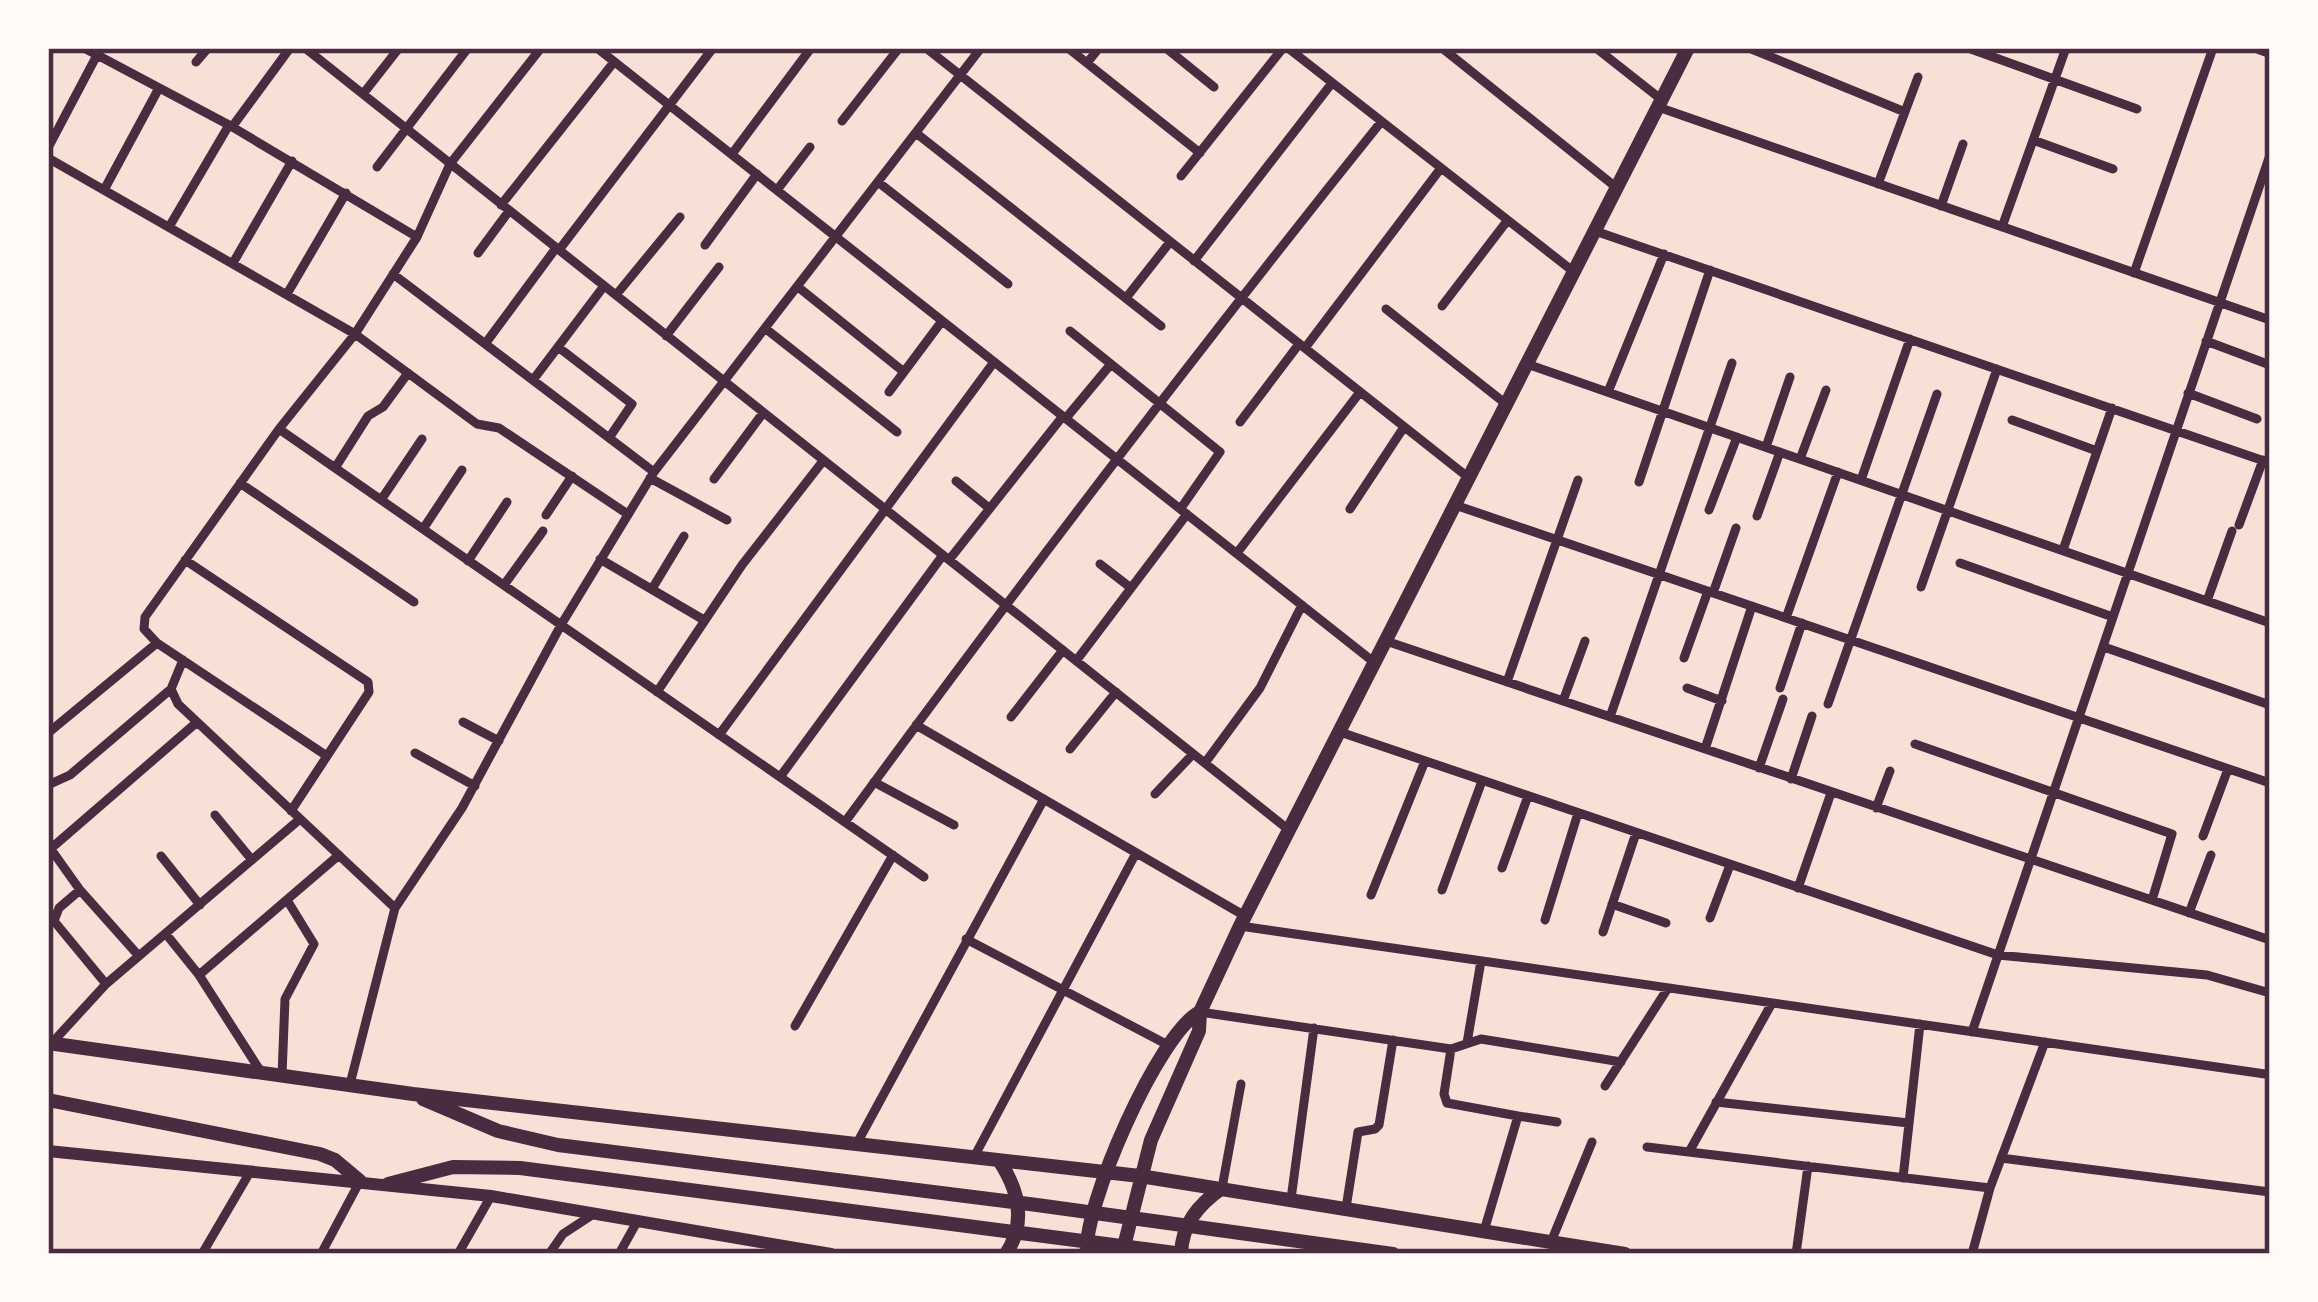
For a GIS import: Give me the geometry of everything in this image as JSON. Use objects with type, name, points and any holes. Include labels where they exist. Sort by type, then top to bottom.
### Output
[{"type":"main road","points":[[1122,1254],[1150,1140],[1198,1031],[1200,1012],[1288,830],[1688,48]]},
{"type":"main road","points":[[1087,1254],[1103,1172],[1168,1045],[1183,1023],[1200,1012]]},
{"type":"main road","points":[[49,1044],[413,1094],[1140,1176],[1625,1254]]},
{"type":"main road","points":[[413,1094],[469,1120],[528,1139],[1393,1254]]},
{"type":"main road","points":[[48,1100],[320,1154],[349,1169],[360,1181]]},
{"type":"main road","points":[[1000,1162],[1018,1201],[1018,1223],[1006,1254]]},
{"type":"main road","points":[[388,1184],[436,1170],[486,1165],[1182,1254],[1190,1220],[1203,1202],[1222,1189]]},
{"type":"street","points":[[84,48],[292,161],[417,237]]},
{"type":"street","points":[[196,62],[208,48]]},
{"type":"street","points":[[170,227],[230,126],[290,48]]},
{"type":"street","points":[[305,48],[1288,830]]},
{"type":"street","points":[[318,58],[326,48]]},
{"type":"street","points":[[363,94],[399,48]]},
{"type":"street","points":[[377,167],[468,48]]},
{"type":"street","points":[[328,756],[157,643],[144,629],[146,617],[240,483],[355,334],[417,237],[450,164],[541,48]]},
{"type":"street","points":[[597,48],[1375,662]]},
{"type":"street","points":[[485,344],[713,48]]},
{"type":"street","points":[[732,154],[811,48]]},
{"type":"street","points":[[842,121],[899,48]]},
{"type":"street","points":[[926,48],[1469,478]]},
{"type":"street","points":[[350,1084],[395,908],[475,786],[626,513],[981,48]]},
{"type":"street","points":[[1068,48],[1199,153]]},
{"type":"street","points":[[1087,63],[1099,48]]},
{"type":"street","points":[[1166,48],[1214,87]]},
{"type":"street","points":[[1181,176],[1285,48],[1574,272]]},
{"type":"street","points":[[1442,48],[1617,188]]},
{"type":"street","points":[[1596,48],[1660,104],[2270,320]]},
{"type":"street","points":[[1749,48],[1906,112]]},
{"type":"street","points":[[1968,48],[2137,109]]},
{"type":"street","points":[[2002,226],[2066,48]]},
{"type":"street","points":[[2134,273],[2213,48]]},
{"type":"street","points":[[2258,48],[2270,52]]},
{"type":"street","points":[[97,55],[48,153],[355,334],[477,424],[500,428],[626,513]]},
{"type":"street","points":[[478,253],[505,208],[614,62]]},
{"type":"street","points":[[1878,184],[1918,77]]},
{"type":"street","points":[[1194,261],[1332,83]]},
{"type":"street","points":[[104,190],[159,88]]},
{"type":"street","points":[[845,822],[1004,604],[1382,122]]},
{"type":"street","points":[[916,133],[1160,326]]},
{"type":"street","points":[[2033,140],[2114,169]]},
{"type":"street","points":[[1941,206],[1963,144]]},
{"type":"street","points":[[777,190],[810,147]]},
{"type":"street","points":[[1972,1032],[2270,155]]},
{"type":"street","points":[[233,263],[292,161]]},
{"type":"street","points":[[1240,422],[1441,168]]},
{"type":"street","points":[[704,244],[757,174]]},
{"type":"street","points":[[878,182],[1007,284]]},
{"type":"street","points":[[287,294],[346,193]]},
{"type":"street","points":[[616,296],[680,218]]},
{"type":"street","points":[[1442,306],[1507,220]]},
{"type":"street","points":[[1595,231],[2266,461],[2207,601]]},
{"type":"street","points":[[1126,298],[1170,242]]},
{"type":"street","points":[[1608,392],[1664,254]]},
{"type":"street","points":[[666,335],[719,267]]},
{"type":"street","points":[[1639,482],[1710,270]]},
{"type":"street","points":[[393,274],[652,475],[727,520]]},
{"type":"street","points":[[533,380],[604,286]]},
{"type":"street","points":[[798,287],[904,372]]},
{"type":"street","points":[[1386,309],[1506,404]]},
{"type":"street","points":[[889,392],[942,320]]},
{"type":"street","points":[[766,329],[897,432]]},
{"type":"street","points":[[1070,331],[1220,452],[1184,511],[1076,661]]},
{"type":"street","points":[[1861,480],[1910,339]]},
{"type":"street","points":[[2206,341],[2270,365]]},
{"type":"street","points":[[558,347],[632,404],[610,438]]},
{"type":"street","points":[[719,735],[994,362]]},
{"type":"street","points":[[1610,717],[1732,363]]},
{"type":"street","points":[[780,777],[946,558],[1112,364]]},
{"type":"street","points":[[1527,364],[2270,623]]},
{"type":"street","points":[[1921,587],[1997,369]]},
{"type":"street","points":[[334,468],[368,416],[383,407],[408,373]]},
{"type":"street","points":[[1766,447],[1790,377]]},
{"type":"street","points":[[1800,459],[1826,390]]},
{"type":"street","points":[[1237,553],[1360,392]]},
{"type":"street","points":[[1828,704],[1937,394]]},
{"type":"street","points":[[2188,394],[2257,419]]},
{"type":"street","points":[[2063,550],[2112,408]]},
{"type":"street","points":[[714,478],[764,413]]},
{"type":"street","points":[[2012,420],[2097,451]]},
{"type":"street","points":[[1350,509],[1404,427]]},
{"type":"street","points":[[280,430],[925,877]]},
{"type":"street","points":[[1709,510],[1737,437]]},
{"type":"street","points":[[381,500],[422,439]]},
{"type":"street","points":[[1757,516],[1780,452]]},
{"type":"street","points":[[657,692],[704,620],[824,460]]},
{"type":"street","points":[[423,530],[462,470]]},
{"type":"street","points":[[1786,618],[1838,472]]},
{"type":"street","points":[[546,515],[572,476]]},
{"type":"street","points":[[1507,682],[1578,480]]},
{"type":"street","points":[[956,481],[989,508]]},
{"type":"street","points":[[240,483],[414,602]]},
{"type":"street","points":[[468,560],[507,502]]},
{"type":"street","points":[[1455,505],[2270,783]]},
{"type":"street","points":[[1684,658],[1736,528]]},
{"type":"street","points":[[504,585],[543,531]]},
{"type":"street","points":[[652,589],[683,536]]},
{"type":"street","points":[[600,559],[704,620]]},
{"type":"street","points":[[49,1044],[106,983],[252,860],[296,815],[369,692],[368,682],[185,560]]},
{"type":"street","points":[[1960,563],[2114,617]]},
{"type":"street","points":[[1100,564],[1131,587]]},
{"type":"street","points":[[1204,763],[1260,688],[1302,605]]},
{"type":"street","points":[[1705,749],[1752,606]]},
{"type":"street","points":[[1759,768],[1802,623]]},
{"type":"street","points":[[1386,641],[2270,940]]},
{"type":"street","points":[[1563,701],[1585,641]]},
{"type":"street","points":[[48,734],[157,643]]},
{"type":"street","points":[[2104,647],[2270,705]]},
{"type":"street","points":[[1011,717],[1063,650]]},
{"type":"street","points":[[48,784],[70,775],[171,689],[183,660]]},
{"type":"street","points":[[1687,688],[1722,701]]},
{"type":"street","points":[[171,689],[196,723],[395,908]]},
{"type":"street","points":[[1070,749],[1116,692]]},
{"type":"street","points":[[1791,778],[1813,716]]},
{"type":"street","points":[[463,722],[499,741]]},
{"type":"street","points":[[138,956],[49,848],[196,723]]},
{"type":"street","points":[[916,725],[1243,921],[1481,961],[2264,1074]]},
{"type":"street","points":[[1340,732],[1998,955],[2207,975],[2270,993]]},
{"type":"street","points":[[1915,744],[2172,834],[2152,900]]},
{"type":"street","points":[[415,754],[475,786]]},
{"type":"street","points":[[1155,794],[1193,754]]},
{"type":"street","points":[[1370,895],[1426,761]]},
{"type":"street","points":[[2203,836],[2228,769]]},
{"type":"street","points":[[1876,808],[1890,771]]},
{"type":"street","points":[[1442,890],[1482,781]]},
{"type":"street","points":[[874,782],[954,825]]},
{"type":"street","points":[[1798,888],[1831,793]]},
{"type":"street","points":[[1502,868],[1528,796]]},
{"type":"street","points":[[856,1145],[1044,799]]},
{"type":"street","points":[[1544,920],[1578,813]]},
{"type":"street","points":[[214,815],[252,860]]},
{"type":"street","points":[[1603,932],[1636,833]]},
{"type":"street","points":[[973,1159],[1136,853]]},
{"type":"street","points":[[2189,913],[2211,854]]},
{"type":"street","points":[[199,975],[339,855]]},
{"type":"street","points":[[161,856],[200,904]]},
{"type":"street","points":[[795,1026],[893,856]]},
{"type":"street","points":[[1710,918],[1730,865]]},
{"type":"street","points":[[80,890],[58,908],[54,922],[106,983]]},
{"type":"street","points":[[282,1075],[285,999],[314,944],[287,900]]},
{"type":"street","points":[[1612,904],[1666,923]]},
{"type":"street","points":[[166,934],[199,975],[261,1072]]},
{"type":"street","points":[[966,939],[1168,1045]]},
{"type":"street","points":[[1467,1042],[1481,961]]},
{"type":"street","points":[[1605,1086],[1668,988]]},
{"type":"street","points":[[1689,1152],[1772,1003]]},
{"type":"street","points":[[1200,1012],[1451,1048],[1481,1039],[1621,1062]]},
{"type":"street","points":[[1903,1178],[1920,1024]]},
{"type":"street","points":[[1291,1199],[1315,1028]]},
{"type":"street","points":[[1346,1208],[1358,1132],[1379,1125],[1393,1040]]},
{"type":"street","points":[[1972,1254],[1990,1188],[2044,1042]]},
{"type":"street","points":[[1451,1048],[1447,1102],[1557,1122]]},
{"type":"street","points":[[1222,1189],[1241,1084]]},
{"type":"street","points":[[1716,1102],[1909,1123]]},
{"type":"street","points":[[1484,1231],[1518,1116]]},
{"type":"street","points":[[1551,1242],[1592,1142]]},
{"type":"street","points":[[1647,1147],[1990,1188]]},
{"type":"street","points":[[48,1151],[490,1196],[831,1254]]},
{"type":"street","points":[[2001,1158],[2270,1192]]},
{"type":"street","points":[[1796,1254],[1808,1166]]},
{"type":"street","points":[[202,1254],[250,1172]]},
{"type":"street","points":[[321,1254],[360,1181]]},
{"type":"street","points":[[458,1254],[490,1196]]},
{"type":"street","points":[[549,1254],[576,1223],[596,1213]]},
{"type":"street","points":[[620,1254],[638,1220]]}]
